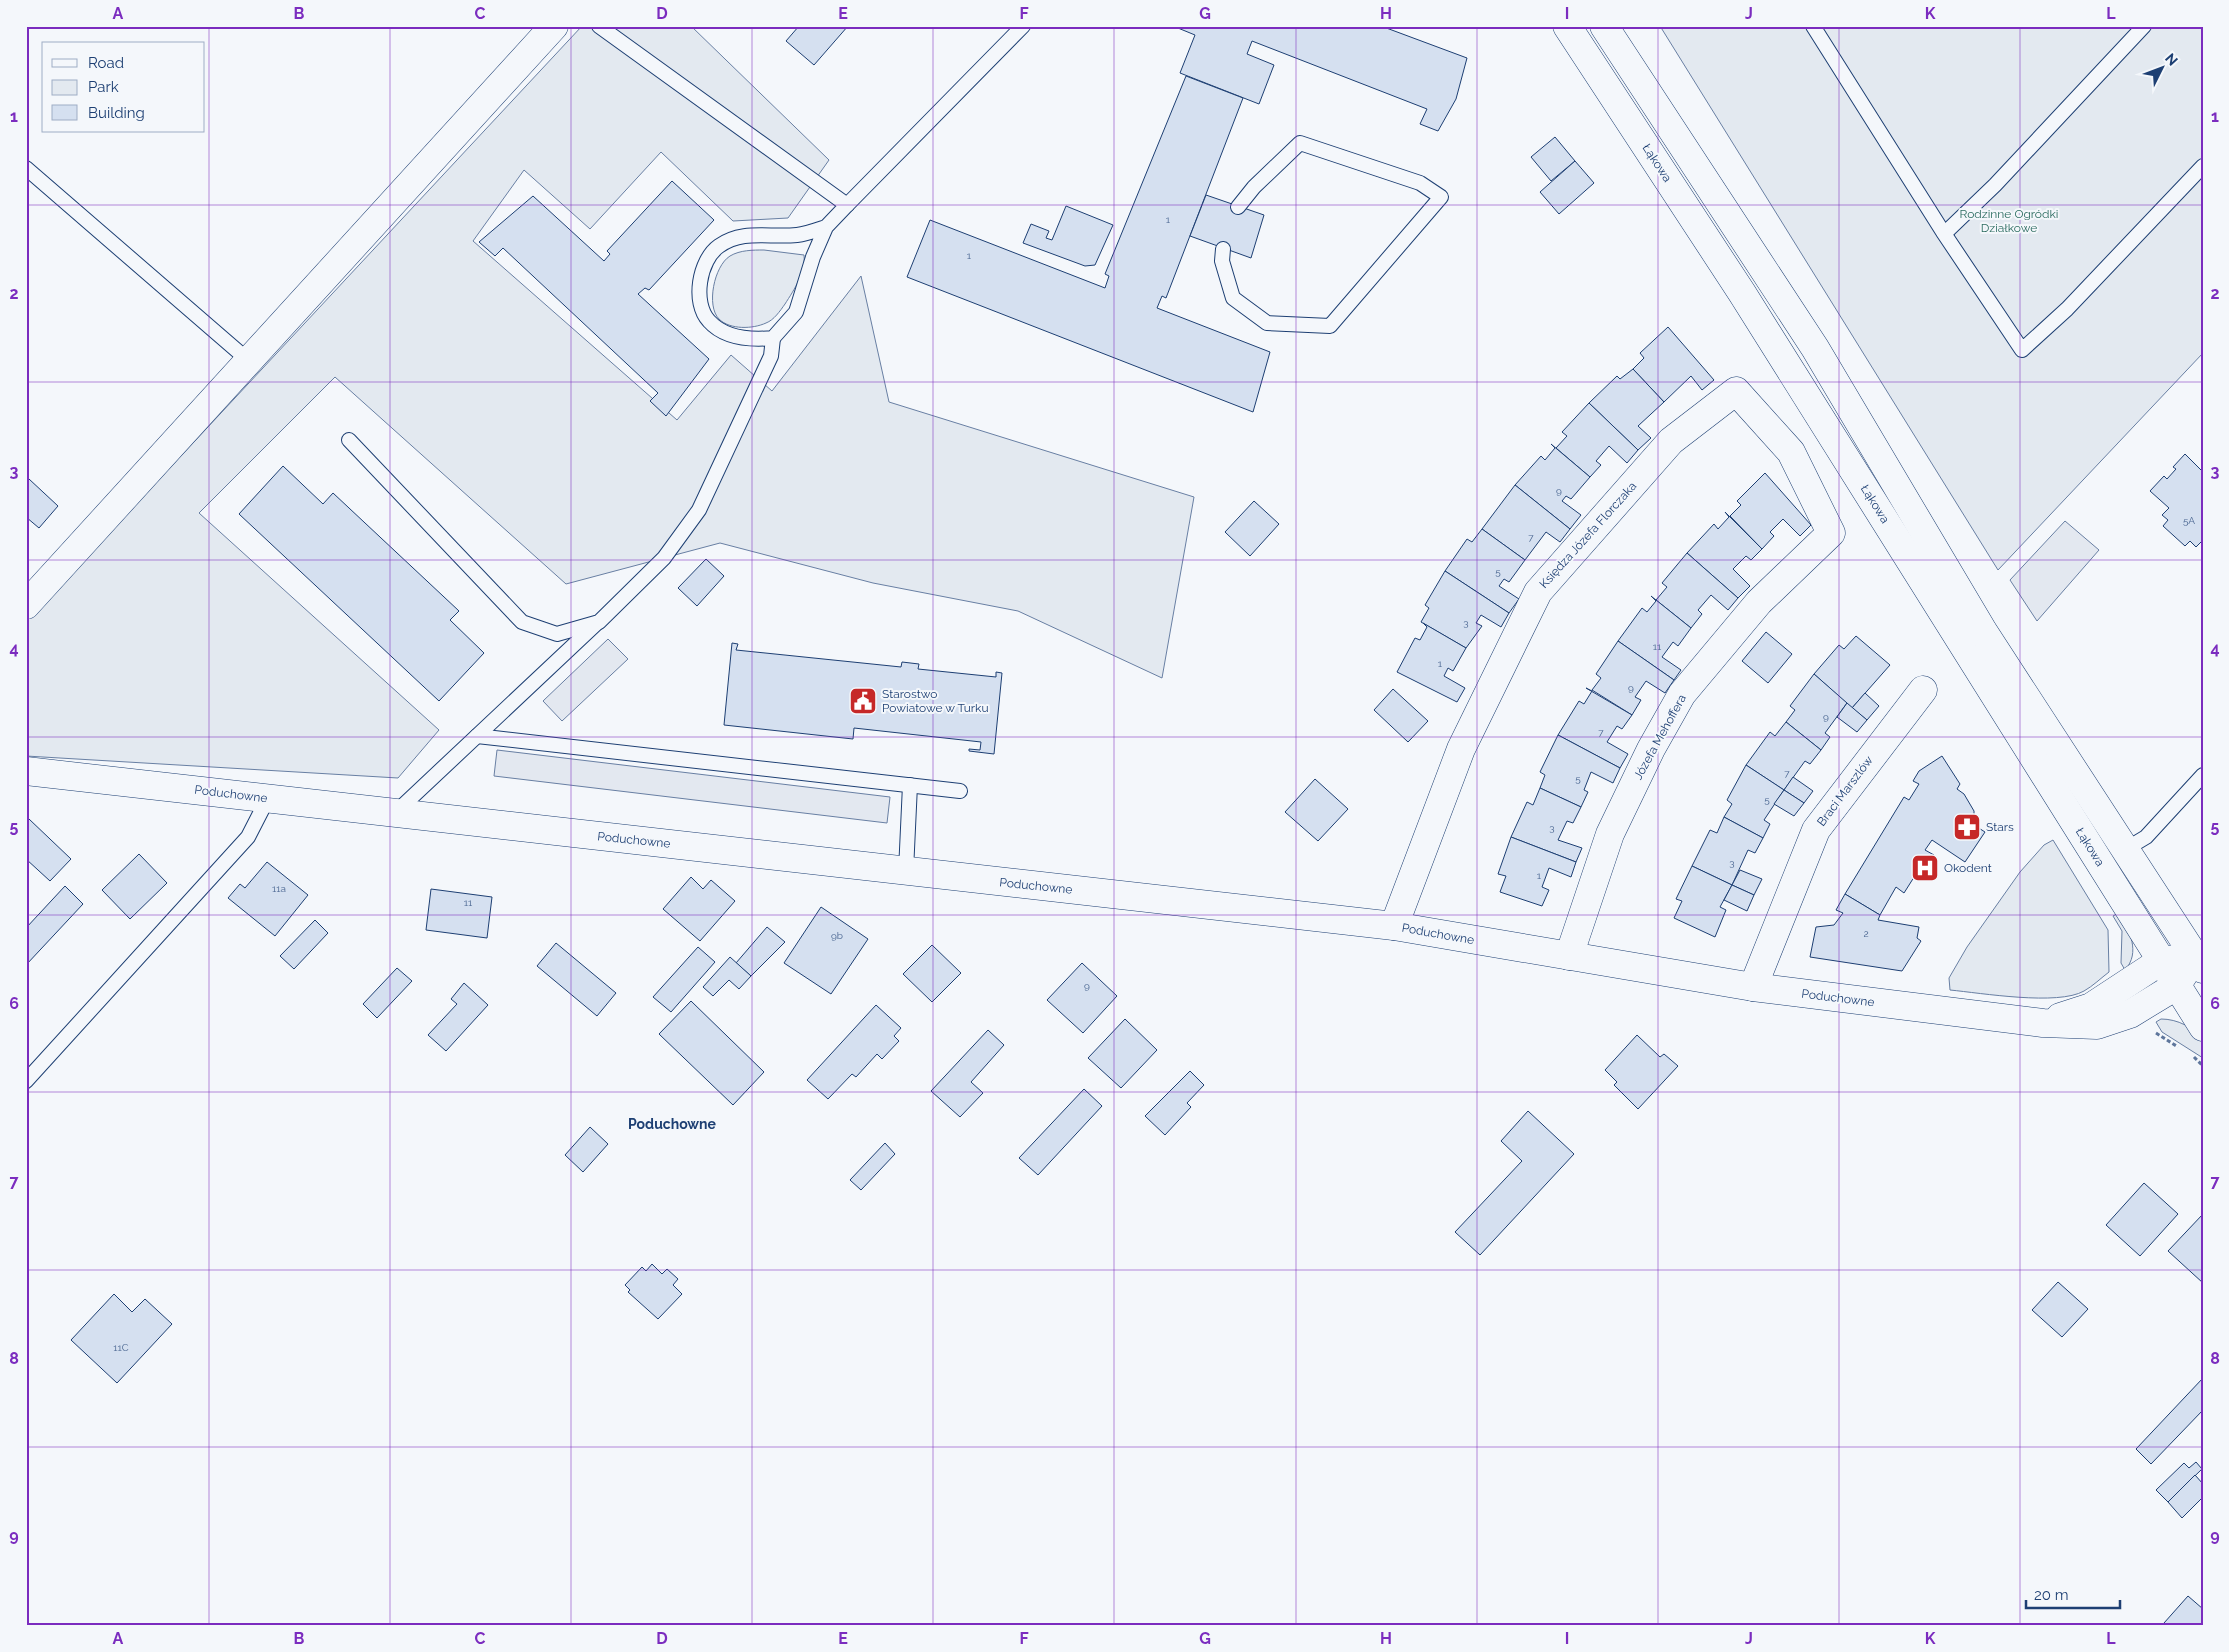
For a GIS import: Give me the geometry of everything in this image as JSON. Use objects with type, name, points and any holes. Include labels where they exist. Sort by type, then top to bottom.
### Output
[{"type":"street","points":[[26,605],[554,26]]},
{"type":"street","name":"Łąkowa","points":[[1567,26],[1742,293],[2203,1027]]},
{"type":"street","points":[[1604,26],[1815,348],[1983,631],[2199,963],[2176,986]]},
{"type":"street","name":"Księdza Józefa Florczaka","points":[[1394,926],[1460,749],[1538,592],[1671,441],[1736,390],[1791,452],[1831,533]]},
{"type":"street","name":"Józefa Mehoffera","points":[[1569,956],[1610,834],[1651,749],[1682,694],[1759,602],[1831,533]]},
{"type":"street","name":"Braci Marszlów","points":[[1753,987],[1816,830],[1923,690]]},
{"type":"street","name":"Poduchowne","points":[[26,771],[1394,926],[1753,987],[2043,1023],[2097,1025],[2130,1014],[2176,986]]},
{"type":"street","name":"Poduchowne","points":[[2043,1023],[2091,1007],[2161,962],[2199,963]]},
{"type":"lane","points":[[600,26],[816,185],[847,205]]},
{"type":"lane","points":[[395,813],[599,622],[664,558],[699,510],[771,356],[773,338],[796,312],[813,257],[826,227],[1023,26]]},
{"type":"lane","points":[[1813,26],[1945,234],[2022,350],[2067,309],[2203,166]]},
{"type":"lane","points":[[1945,234],[1995,185],[2144,26]]},
{"type":"lane","points":[[1223,249],[1222,261],[1233,298],[1267,323],[1330,326],[1441,197],[1420,183],[1300,143],[1254,187],[1238,207]]},
{"type":"lane","points":[[26,168],[249,361]]},
{"type":"lane","points":[[773,338],[748,340],[726,332],[709,321],[701,303],[699,284],[705,263],[717,247],[734,237],[798,235],[826,227]]},
{"type":"lane","points":[[348,440],[522,622],[557,634],[599,622]]},
{"type":"lane","points":[[477,736],[960,791]]},
{"type":"lane","points":[[2126,850],[2146,837],[2203,776]]},
{"type":"lane","points":[[906,871],[910,785]]},
{"type":"lane","points":[[26,1081],[248,837],[268,798]]},
{"type":"green space","points":[[582,26],[691,26],[829,160],[788,218],[733,221],[661,152],[590,229],[524,170],[473,241],[677,420],[731,355],[772,391],[861,276],[889,402],[1194,497],[1162,678],[1018,611],[873,583],[720,543],[566,584],[335,377],[199,513],[439,730],[398,778],[26,756],[26,622]]},
{"type":"green space","name":"Rodzinne Ogródki Działkowe","points":[[1660,26],[2203,26],[2203,353],[1998,570]]},
{"type":"green space","points":[[764,250],[804,255],[803,268],[795,287],[781,310],[769,322],[748,327],[735,327],[724,323],[715,313],[713,305],[714,286],[720,268],[724,261],[734,254]]},
{"type":"green space","points":[[2053,840],[2108,930],[2109,972],[2084,991],[2056,998],[1999,996],[1950,990],[1949,978],[1967,947],[2020,872],[2044,845]]},
{"type":"green space","points":[[2120,912],[2130,934],[2133,949],[2130,963],[2125,970],[2121,963],[2122,931],[2113,916]]},
{"type":"green space","points":[[2161,1019],[2179,1022],[2195,1032],[2203,1044],[2203,1058],[2162,1032],[2156,1022]]},
{"type":"shaded area","points":[[2065,521],[2099,550],[2037,621],[2010,580]]},
{"type":"shaded area","points":[[608,639],[628,659],[562,721],[543,701]]},
{"type":"shaded area","points":[[497,750],[890,797],[887,823],[494,776]]},
{"type":"building","points":[[799,26],[848,26],[814,65],[786,41]]},
{"type":"building","points":[[1173,26],[1381,26],[1467,58],[1456,99],[1438,131],[1420,124],[1427,109],[1252,41],[1247,54],[1274,65],[1259,104],[1180,73],[1195,35]]},
{"type":"building","points":[[1186,76],[1243,98],[1166,298],[1162,296],[1157,308],[1270,352],[1253,412],[907,277],[930,220],[1105,288],[1109,276],[1105,274]]},
{"type":"building","points":[[1555,137],[1575,161],[1551,181],[1531,157]]},
{"type":"building","points":[[1575,161],[1594,183],[1559,214],[1540,192]]},
{"type":"building","points":[[672,181],[714,220],[649,290],[645,288],[638,294],[709,359],[666,416],[650,401],[658,393],[503,248],[495,256],[479,242],[533,196],[604,261],[610,254],[607,251]]},
{"type":"building","points":[[1206,195],[1264,215],[1251,258],[1190,236]]},
{"type":"building","points":[[1066,206],[1113,225],[1095,265],[1085,266],[1023,243],[1031,224],[1049,231],[1046,238],[1052,240]]},
{"type":"building","points":[[1668,327],[1714,380],[1702,390],[1691,376],[1664,402],[1633,369],[1644,358],[1640,353]]},
{"type":"building","points":[[1633,369],[1664,402],[1638,426],[1651,438],[1638,450],[1589,403],[1617,376],[1620,379]]},
{"type":"building","points":[[1589,403],[1638,450],[1627,463],[1609,446],[1596,461],[1601,465],[1590,477],[1556,448],[1567,436],[1562,432]]},
{"type":"building","points":[[1551,444],[1590,477],[1571,499],[1566,496],[1562,501],[1581,515],[1570,529],[1515,485],[1541,456],[1545,460],[1555,448]]},
{"type":"building","points":[[2185,454],[2203,472],[2203,540],[2196,547],[2190,541],[2185,546],[2163,526],[2168,520],[2162,515],[2169,508],[2150,491],[2164,476],[2167,479],[2176,469],[2173,467]]},
{"type":"building","points":[[283,466],[323,504],[333,493],[459,611],[450,620],[484,653],[439,701],[239,514]]},
{"type":"building","points":[[1765,473],[1811,525],[1800,536],[1783,519],[1770,532],[1774,536],[1762,549],[1730,516],[1741,505],[1737,501]]},
{"type":"building","points":[[29,479],[58,506],[39,528],[26,517],[26,482]]},
{"type":"building","points":[[1515,485],[1570,529],[1560,542],[1546,532],[1525,560],[1482,529]]},
{"type":"building","points":[[1254,501],[1279,524],[1250,556],[1225,532]]},
{"type":"building","points":[[1725,512],[1762,549],[1751,560],[1746,556],[1733,569],[1750,586],[1738,598],[1687,553],[1714,524],[1718,529],[1729,517]]},
{"type":"building","points":[[1482,529],[1525,560],[1509,582],[1504,579],[1499,586],[1519,599],[1509,613],[1445,571],[1467,539],[1472,542]]},
{"type":"building","points":[[1687,553],[1738,598],[1728,610],[1711,595],[1698,610],[1702,614],[1691,628],[1656,600],[1667,587],[1662,583]]},
{"type":"building","points":[[706,559],[724,576],[697,606],[678,588]]},
{"type":"building","points":[[1445,571],[1509,613],[1501,627],[1481,615],[1476,623],[1482,626],[1466,648],[1421,622],[1429,608],[1425,605]]},
{"type":"building","points":[[1651,596],[1691,628],[1678,646],[1673,642],[1662,657],[1681,670],[1674,680],[1618,641],[1642,608],[1647,612],[1656,601]]},
{"type":"building","points":[[1423,623],[1466,648],[1453,671],[1448,668],[1444,676],[1465,688],[1457,702],[1397,672],[1415,638],[1420,640],[1427,627]]},
{"type":"building","points":[[1766,632],[1792,654],[1768,683],[1742,661]]},
{"type":"building","points":[[1856,636],[1890,665],[1852,708],[1814,674],[1839,645],[1844,649]]},
{"type":"building","points":[[1618,641],[1674,680],[1665,693],[1646,681],[1635,697],[1641,700],[1632,715],[1592,690],[1601,678],[1596,674]]},
{"type":"building","name":"Starostwo Powiatowe w Turku","points":[[732,643],[738,644],[736,650],[901,667],[902,662],[919,664],[918,669],[996,677],[996,672],[1002,673],[994,754],[969,751],[969,749],[980,750],[981,742],[854,728],[853,739],[724,725]]},
{"type":"building","points":[[1814,674],[1847,703],[1825,733],[1830,737],[1821,750],[1786,722],[1795,710],[1790,706]]},
{"type":"building","points":[[1393,689],[1428,721],[1408,742],[1374,710]]},
{"type":"building","points":[[1592,691],[1632,715],[1622,729],[1617,726],[1607,742],[1628,754],[1620,768],[1558,735],[1579,701],[1584,704]]},
{"type":"building","points":[[1865,693],[1879,706],[1867,720],[1852,708]]},
{"type":"building","points":[[1847,703],[1867,720],[1857,732],[1837,717]]},
{"type":"building","points":[[1786,722],[1821,750],[1810,764],[1805,761],[1784,790],[1746,765],[1770,732],[1775,736]]},
{"type":"building","points":[[1558,735],[1620,768],[1613,783],[1591,772],[1584,790],[1588,792],[1581,807],[1540,788],[1545,775],[1540,772]]},
{"type":"building","points":[[1942,756],[1960,784],[1957,789],[1964,794],[1974,811],[1974,825],[1985,832],[1965,862],[1932,840],[1925,850],[1934,855],[1922,878],[1916,874],[1904,893],[1896,887],[1880,915],[1845,894],[1904,797],[1909,800],[1919,784],[1913,781],[1919,771]]},
{"type":"building","points":[[1746,765],[1784,790],[1764,820],[1770,824],[1763,838],[1724,817],[1732,804],[1727,800]]},
{"type":"building","points":[[1793,777],[1813,791],[1804,803],[1784,790]]},
{"type":"building","points":[[1315,779],[1348,809],[1318,841],[1285,812]]},
{"type":"building","points":[[1540,788],[1581,807],[1573,823],[1567,821],[1558,840],[1582,848],[1576,862],[1511,837],[1527,802],[1533,805]]},
{"type":"building","points":[[1784,790],[1804,803],[1794,816],[1774,804]]},
{"type":"building","points":[[1724,817],[1763,838],[1755,853],[1748,850],[1732,885],[1692,866],[1710,830],[1717,833]]},
{"type":"building","points":[[29,819],[71,859],[50,881],[26,859],[26,823]]},
{"type":"building","points":[[1511,837],[1576,862],[1571,877],[1549,868],[1542,887],[1549,890],[1542,906],[1500,892],[1506,876],[1498,874]]},
{"type":"building","points":[[139,854],[167,883],[130,919],[102,890]]},
{"type":"building","points":[[267,862],[308,895],[275,936],[228,898],[240,884],[245,888]]},
{"type":"building","points":[[1692,866],[1732,885],[1720,907],[1726,910],[1715,937],[1674,918],[1682,901],[1676,899]]},
{"type":"building","points":[[1740,870],[1762,879],[1754,895],[1732,885]]},
{"type":"building","points":[[691,877],[703,889],[711,880],[735,901],[700,941],[663,909]]},
{"type":"building","points":[[1732,885],[1754,895],[1747,911],[1724,900]]},
{"type":"building","points":[[65,886],[83,904],[26,965],[26,928]]},
{"type":"building","points":[[431,889],[492,897],[487,938],[426,930]]},
{"type":"building","points":[[1845,894],[1880,915],[1878,920],[1919,927],[1917,938],[1921,941],[1902,971],[1810,957],[1816,927],[1834,925],[1843,913],[1836,910]]},
{"type":"building","points":[[821,907],[868,939],[831,994],[784,963]]},
{"type":"building","points":[[315,920],[328,933],[294,969],[280,956]]},
{"type":"building","points":[[767,927],[785,942],[751,976],[736,963]]},
{"type":"building","points":[[556,943],[616,993],[597,1016],[537,966]]},
{"type":"building","points":[[932,945],[961,973],[932,1002],[903,974]]},
{"type":"building","points":[[698,947],[715,962],[671,1012],[653,997]]},
{"type":"building","points":[[730,957],[751,976],[739,989],[729,980],[713,996],[703,987]]},
{"type":"building","points":[[1082,963],[1117,996],[1083,1033],[1047,1000]]},
{"type":"building","points":[[397,968],[412,981],[377,1018],[363,1004]]},
{"type":"building","points":[[464,983],[488,1005],[446,1051],[428,1035],[457,1004],[451,999]]},
{"type":"building","points":[[691,1001],[764,1072],[733,1105],[659,1034]]},
{"type":"building","points":[[876,1005],[901,1028],[894,1036],[899,1041],[882,1059],[877,1054],[856,1077],[852,1074],[828,1099],[807,1080]]},
{"type":"building","points":[[1125,1019],[1157,1050],[1121,1088],[1088,1058]]},
{"type":"building","points":[[988,1030],[1004,1045],[971,1082],[983,1093],[960,1117],[931,1091]]},
{"type":"building","points":[[1637,1035],[1660,1057],[1664,1054],[1678,1066],[1638,1109],[1614,1085],[1617,1082],[1605,1070]]},
{"type":"building","points":[[1190,1071],[1204,1085],[1187,1103],[1191,1107],[1165,1135],[1145,1116]]},
{"type":"building","points":[[1084,1089],[1102,1106],[1038,1175],[1019,1158]]},
{"type":"building","points":[[1528,1111],[1574,1154],[1480,1255],[1455,1232],[1522,1161],[1501,1141]]},
{"type":"building","points":[[590,1127],[608,1144],[583,1172],[565,1155]]},
{"type":"building","points":[[885,1143],[895,1154],[861,1190],[850,1180]]},
{"type":"building","points":[[2144,1183],[2178,1214],[2140,1256],[2106,1225]]},
{"type":"building","points":[[2203,1214],[2203,1283],[2168,1251]]},
{"type":"building","points":[[652,1264],[662,1274],[667,1269],[678,1279],[673,1285],[682,1294],[658,1319],[628,1292],[630,1290],[625,1285],[642,1267],[646,1271]]},
{"type":"building","points":[[2058,1282],[2088,1309],[2062,1337],[2032,1310]]},
{"type":"building","points":[[114,1294],[132,1312],[145,1299],[172,1324],[117,1383],[71,1340]]},
{"type":"building","points":[[2203,1378],[2203,1410],[2151,1464],[2136,1449]]},
{"type":"building","points":[[2196,1462],[2202,1469],[2168,1502],[2156,1490],[2184,1463],[2189,1468]]},
{"type":"building","points":[[2195,1475],[2203,1484],[2203,1497],[2182,1518],[2168,1502]]},
{"type":"building","points":[[2188,1596],[2203,1609],[2203,1626],[2167,1626],[2164,1623]]},
{"type":"place","name":"Starostwo Powiatowe w Turku","points":[[863,701]]},
{"type":"place","name":"Stars","points":[[1967,827]]},
{"type":"place","name":"Okodent","points":[[1925,868]]},
{"type":"district","name":"Poduchowne","points":[[672,1124]]}]
